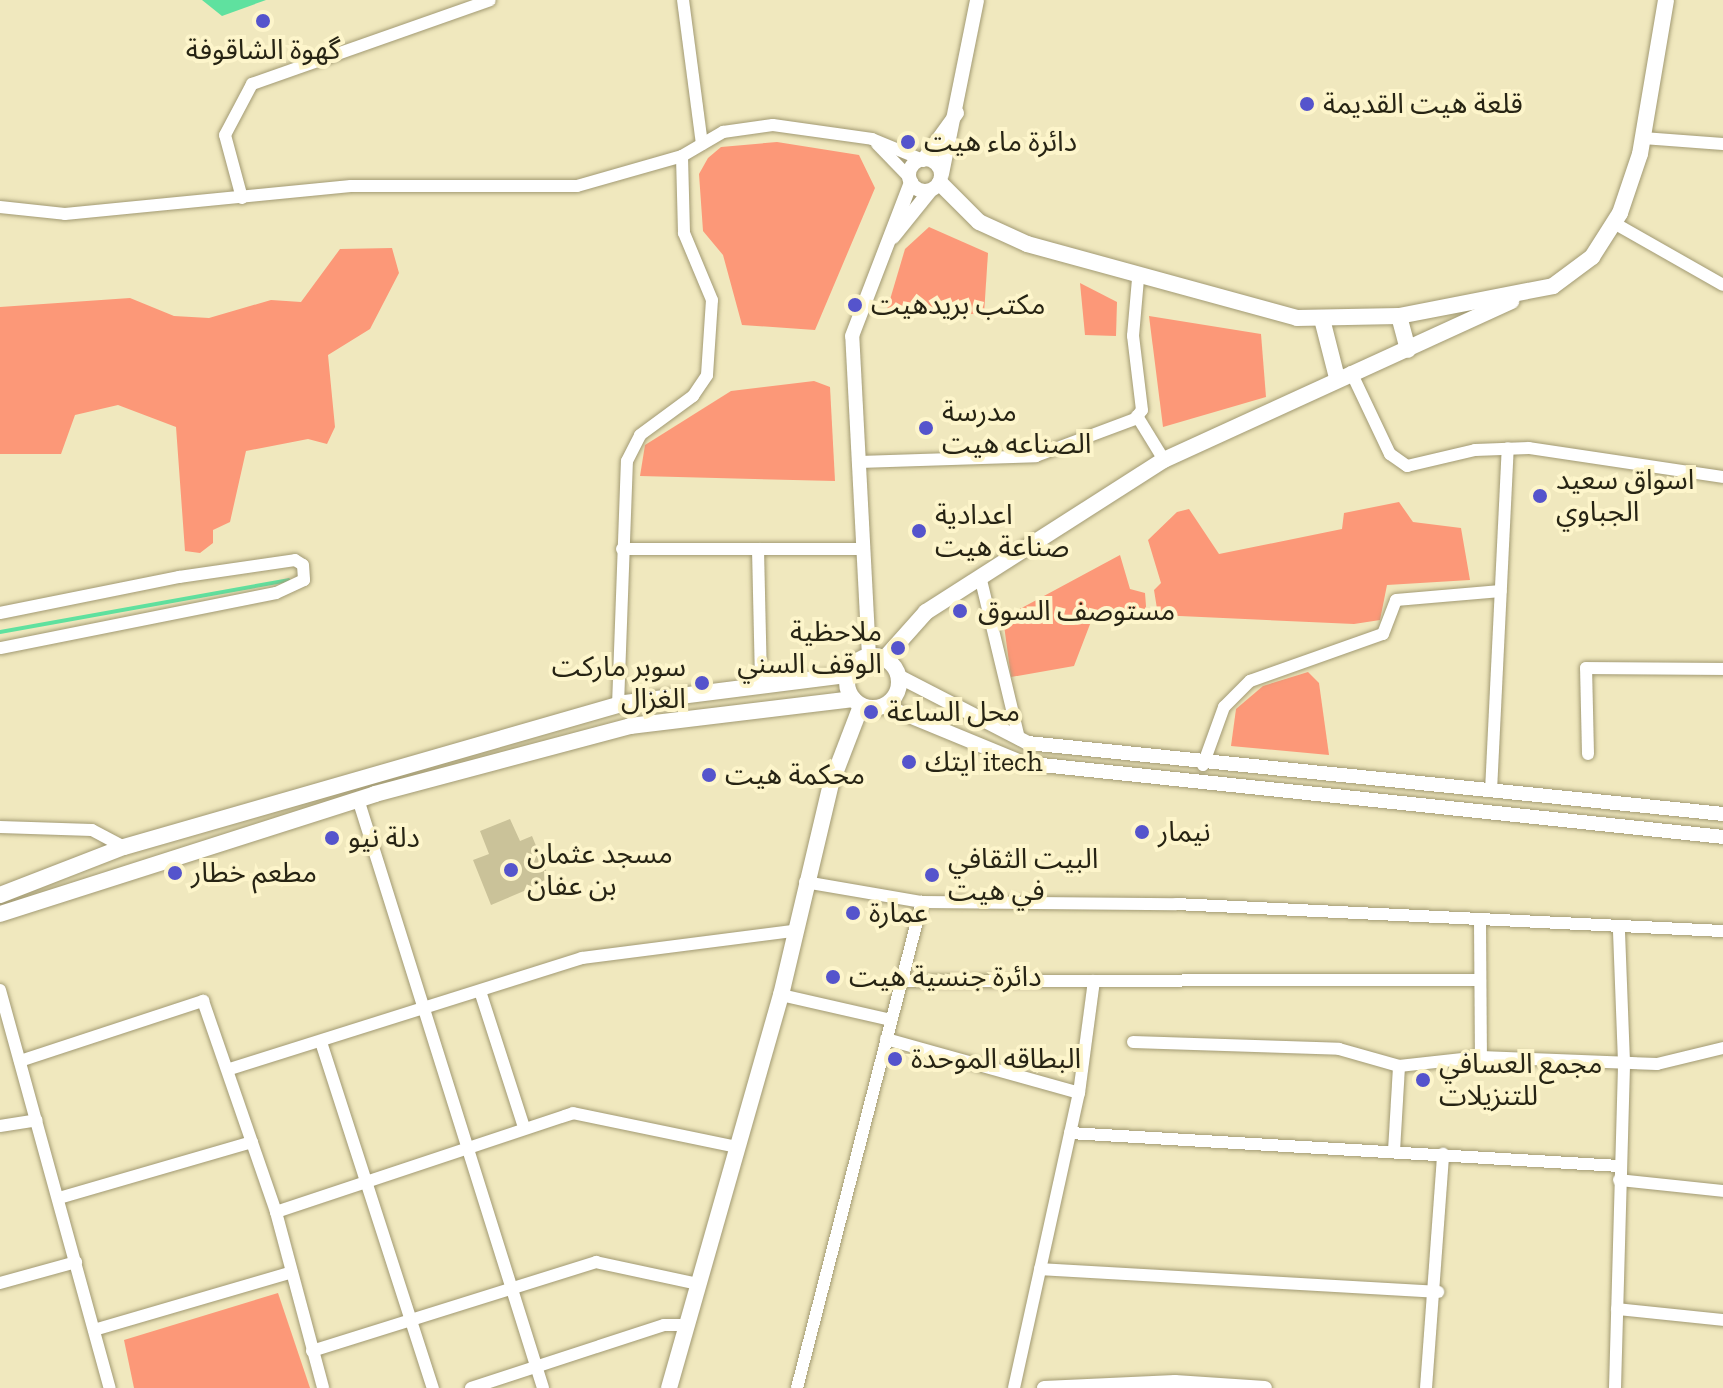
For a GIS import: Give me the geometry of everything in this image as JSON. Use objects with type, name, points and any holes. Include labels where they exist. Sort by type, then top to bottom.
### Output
[{"type":"main road","points":[[0,895],[124,847],[618,705],[848,675],[877,657],[916,619],[1164,460],[1344,375],[1408,350],[1534,290],[1574,275],[1614,223],[1643,138],[1666,0]]},
{"type":"main road","points":[[937,182],[991,230],[1138,279],[1322,319],[1399,316],[1534,290]]},
{"type":"main road","points":[[1399,316],[1408,350]]},
{"type":"main road","points":[[1322,319],[1344,375]]},
{"type":"main road","points":[[0,914],[358,799],[630,726],[857,703],[885,706],[897,694],[900,677],[877,657]]},
{"type":"main road","points":[[669,1388],[781,995],[805,882],[857,703],[848,675]]},
{"type":"main road","points":[[188,828],[196,851]]},
{"type":"street","points":[[242,198],[225,135],[252,84],[490,0]]},
{"type":"street","points":[[683,0],[702,144]]},
{"type":"street","points":[[881,254],[937,182],[959,109],[977,0]]},
{"type":"street","points":[[877,657],[863,549],[852,336],[910,179],[959,109]]},
{"type":"street","points":[[0,207],[65,214],[351,186],[577,186],[682,156],[723,132],[773,125],[872,139],[923,160],[937,182]]},
{"type":"street","points":[[1643,138],[1723,144]]},
{"type":"street","points":[[872,139],[910,179],[937,182]]},
{"type":"street","points":[[618,705],[622,549],[633,447],[693,396],[707,375],[712,300],[707,274],[684,233],[682,156]]},
{"type":"street","points":[[1614,223],[1723,285]]},
{"type":"street","points":[[1138,279],[1137,416],[1164,460]]},
{"type":"street","points":[[1344,375],[1401,464],[1508,448],[1723,477]]},
{"type":"street","points":[[859,462],[1036,456],[1137,416]]},
{"type":"street","points":[[1491,791],[1508,448]]},
{"type":"street","points":[[622,549],[863,549]]},
{"type":"street","points":[[758,549],[761,686]]},
{"type":"street","points":[[0,613],[179,577],[295,560],[303,565],[304,580],[276,593],[0,648]]},
{"type":"street","points":[[980,576],[1019,739]]},
{"type":"street","points":[[1203,765],[1224,707],[1250,681],[1383,634],[1396,600],[1501,591]]},
{"type":"street","points":[[1588,754],[1586,668],[1723,669]]},
{"type":"street","points":[[900,677],[1019,739],[1203,765],[1723,814]]},
{"type":"street","points":[[885,706],[1023,763],[1723,837]]},
{"type":"street","points":[[358,799],[543,1388]]},
{"type":"street","points":[[0,827],[92,830],[124,847]]},
{"type":"street","points":[[805,882],[922,902],[1176,904],[1619,929],[1723,931]]},
{"type":"street","points":[[797,1388],[922,902]]},
{"type":"street","points":[[1480,921],[1481,1057]]},
{"type":"street","points":[[1615,1388],[1624,1062],[1619,929]]},
{"type":"street","points":[[230,1069],[582,958],[794,931]]},
{"type":"street","points":[[901,981],[1479,980]]},
{"type":"street","points":[[1014,1388],[1079,1093],[1094,981]]},
{"type":"street","points":[[0,990],[110,1388]]},
{"type":"street","points":[[480,991],[524,1127]]},
{"type":"street","points":[[781,995],[891,1020]]},
{"type":"street","points":[[20,1061],[203,1001],[230,1069],[276,1212],[323,1388]]},
{"type":"street","points":[[886,1039],[1079,1093]]},
{"type":"street","points":[[321,1042],[370,1184],[433,1388]]},
{"type":"street","points":[[1133,1042],[1339,1049],[1399,1066],[1481,1057],[1657,1064],[1723,1048]]},
{"type":"street","points":[[1394,1151],[1399,1066]]},
{"type":"street","points":[[276,1212],[370,1184],[524,1127],[573,1113],[737,1147]]},
{"type":"street","points":[[0,1126],[37,1120]]},
{"type":"street","points":[[1070,1133],[1619,1166]]},
{"type":"street","points":[[59,1198],[252,1142]]},
{"type":"street","points":[[1426,1388],[1438,1292],[1443,1154]]},
{"type":"street","points":[[1619,1180],[1723,1191]]},
{"type":"street","points":[[0,1283],[76,1262]]},
{"type":"street","points":[[312,1351],[596,1262],[699,1284]]},
{"type":"street","points":[[1040,1269],[1438,1292]]},
{"type":"street","points":[[94,1330],[292,1272]]},
{"type":"street","points":[[1617,1309],[1723,1320]]},
{"type":"street","points":[[471,1388],[664,1325],[687,1325]]},
{"type":"street","points":[[1044,1388],[1175,1382],[1265,1388]]},
{"type":"shaded area","points":[[202,0],[266,0],[222,16]]},
{"type":"shaded area","points":[[777,142],[859,155],[875,188],[815,330],[742,325],[723,255],[703,231],[699,174],[708,158],[721,147]]},
{"type":"shaded area","points":[[929,227],[988,253],[984,314],[886,313],[905,249]]},
{"type":"shaded area","points":[[392,248],[399,273],[370,329],[328,355],[335,427],[327,444],[308,439],[246,451],[230,522],[213,530],[213,543],[200,553],[185,551],[176,427],[118,405],[75,415],[61,454],[0,454],[0,307],[130,298],[174,316],[209,318],[271,300],[301,302],[340,249]]},
{"type":"shaded area","points":[[1080,283],[1117,302],[1116,336],[1085,335]]},
{"type":"shaded area","points":[[1149,316],[1261,334],[1266,397],[1163,427]]},
{"type":"shaded area","points":[[814,381],[830,387],[835,481],[640,476],[645,445],[731,391]]},
{"type":"shaded area","points":[[1399,502],[1413,522],[1461,528],[1470,580],[1387,585],[1380,620],[1354,624],[1158,615],[1154,590],[1161,583],[1148,540],[1177,512],[1189,509],[1219,554],[1342,529],[1344,513]]},
{"type":"shaded area","points":[[1120,555],[1130,589],[1145,593],[1147,619],[1092,619],[1074,666],[1011,677],[1003,618]]},
{"type":"shaded area","points":[[1308,672],[1319,683],[1329,755],[1231,746],[1236,709],[1263,686]]},
{"type":"shaded area","points":[[278,1293],[310,1388],[134,1388],[124,1340]]},
{"type":"building","name":"مسجد عثمان بن عفان","points":[[510,819],[520,841],[532,836],[550,880],[491,905],[473,860],[489,854],[480,831]]},
{"type":"waterway","points":[[0,632],[288,580]]},
{"type":"place","name":"گهوة الشاقوفة","points":[[263,21]]},
{"type":"place","name":"قلعة هيت القديمة","points":[[1307,104]]},
{"type":"place","name":"دائرة ماء هيت","points":[[908,142]]},
{"type":"place","name":"مكتب بريدهيت","points":[[855,305]]},
{"type":"place","name":"مدرسة الصناعه هيت","points":[[926,428]]},
{"type":"place","name":"اسواق سعيد الجباوي","points":[[1540,496]]},
{"type":"place","name":"اعدادية صناعة هيت","points":[[919,531]]},
{"type":"place","name":"مستوصف السوق","points":[[960,611]]},
{"type":"place","name":"ملاحظية الوقف السني","points":[[898,648]]},
{"type":"place","name":"سوبر ماركت الغزال","points":[[702,683]]},
{"type":"place","name":"محل الساعة","points":[[871,712]]},
{"type":"place","name":"ايتك itech","points":[[909,762]]},
{"type":"place","name":"محكمة هيت","points":[[709,775]]},
{"type":"place","name":"نيمار","points":[[1142,832]]},
{"type":"place","name":"دلة نيو","points":[[332,838]]},
{"type":"place","name":"مسجد عثمان بن عفان","points":[[511,870]]},
{"type":"place","name":"مطعم خطار","points":[[175,873]]},
{"type":"place","name":"البيت الثقافي في هيت","points":[[932,875]]},
{"type":"place","name":"عمارة","points":[[853,913]]},
{"type":"place","name":"دائرة جنسية هيت","points":[[833,977]]},
{"type":"place","name":"البطاقه الموحدة","points":[[895,1059]]},
{"type":"place","name":"مجمع العسافي للتنزيلات","points":[[1423,1080]]}]
